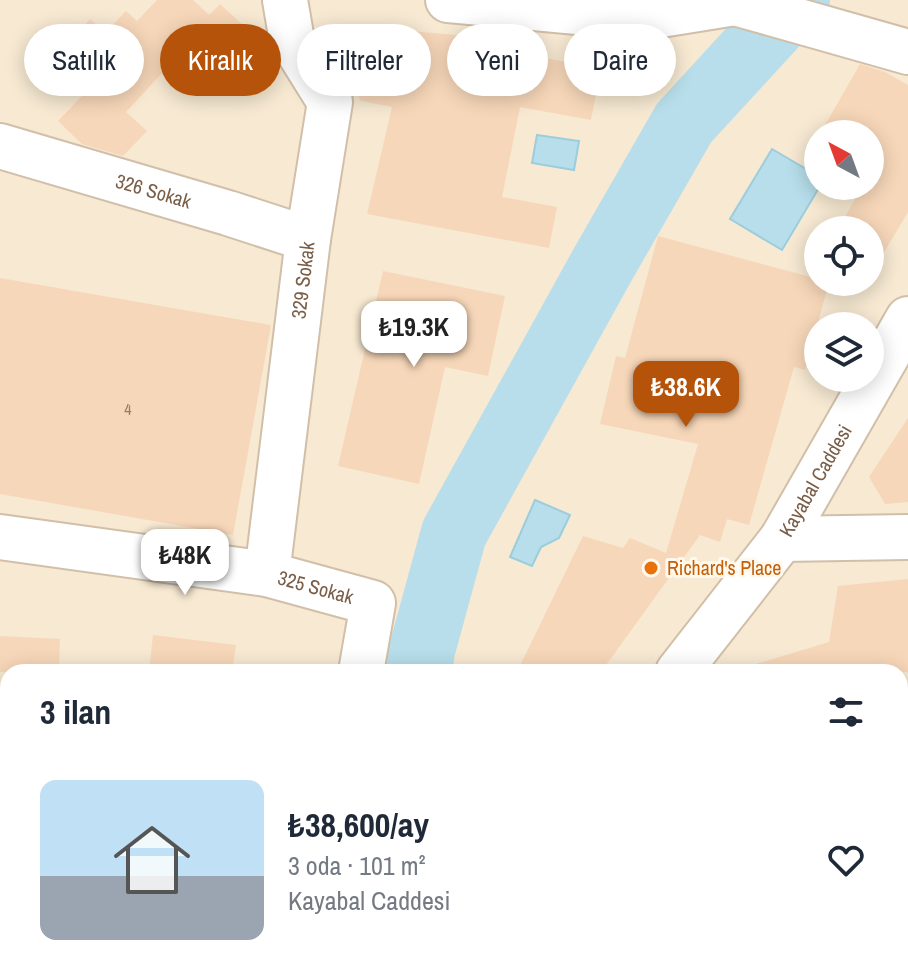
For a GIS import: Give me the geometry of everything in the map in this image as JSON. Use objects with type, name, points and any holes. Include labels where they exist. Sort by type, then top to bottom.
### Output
[{"type":"street","name":"329 Sokak","points":[[267,574],[308,239],[330,102],[292,41],[285,0]]},
{"type":"street","points":[[448,0],[642,18],[736,2],[908,52]]},
{"type":"street","name":"326 Sokak","points":[[0,146],[308,239]]},
{"type":"street","name":"Kayabal Caddesi","points":[[684,664],[782,539],[908,319]]},
{"type":"street","name":"325 Sokak","points":[[0,537],[267,574],[373,603],[362,664]]},
{"type":"street","points":[[782,539],[908,537]]},
{"type":"shaded area","points":[[0,0],[908,0],[908,664],[0,664]]},
{"type":"water","points":[[537,135],[579,141],[574,170],[532,163]]},
{"type":"water","points":[[772,149],[804,168],[804,200],[812,200],[782,250],[730,219]]},
{"type":"water","points":[[535,500],[570,515],[559,538],[541,547],[532,566],[510,557]]},
{"type":"building","points":[[157,0],[193,0],[209,15],[220,4],[242,24],[160,24],[160,75],[144,92],[144,24],[114,24],[126,11],[137,21]]},
{"type":"building","points":[[431,33],[447,34],[447,96],[548,96],[548,59],[564,61],[564,96],[596,96],[591,120],[520,107],[502,197],[557,207],[549,248],[367,214],[392,107],[361,101],[358,96],[431,96]]},
{"type":"building","points":[[860,64],[885,72],[908,85],[908,212],[884,252],[884,216],[845,216],[855,200],[884,200],[884,120],[828,120]]},
{"type":"building","points":[[82,96],[141,96],[126,112],[147,131],[123,156],[82,144],[58,121]]},
{"type":"building","points":[[658,236],[804,275],[804,296],[825,296],[821,312],[804,312],[804,370],[794,367],[749,525],[727,519],[720,542],[700,535],[607,664],[521,664],[583,536],[623,548],[630,538],[666,553],[698,444],[600,424],[616,356],[625,358]]},
{"type":"building","points":[[383,271],[505,296],[488,376],[445,367],[419,484],[338,466]]},
{"type":"building","points":[[0,278],[271,325],[233,535],[0,494]]},
{"type":"building","points":[[908,418],[908,502],[885,504],[869,477]]},
{"type":"building","points":[[908,579],[908,664],[756,664],[829,642],[838,586]]},
{"type":"building","points":[[153,635],[236,645],[233,664],[150,664]]},
{"type":"building","points":[[0,636],[60,639],[59,664],[0,664]]},
{"type":"waterway","points":[[420,664],[454,533],[603,264],[684,123],[797,0]]},
{"type":"place","name":"Richard's Place","points":[[651,568]]}]
